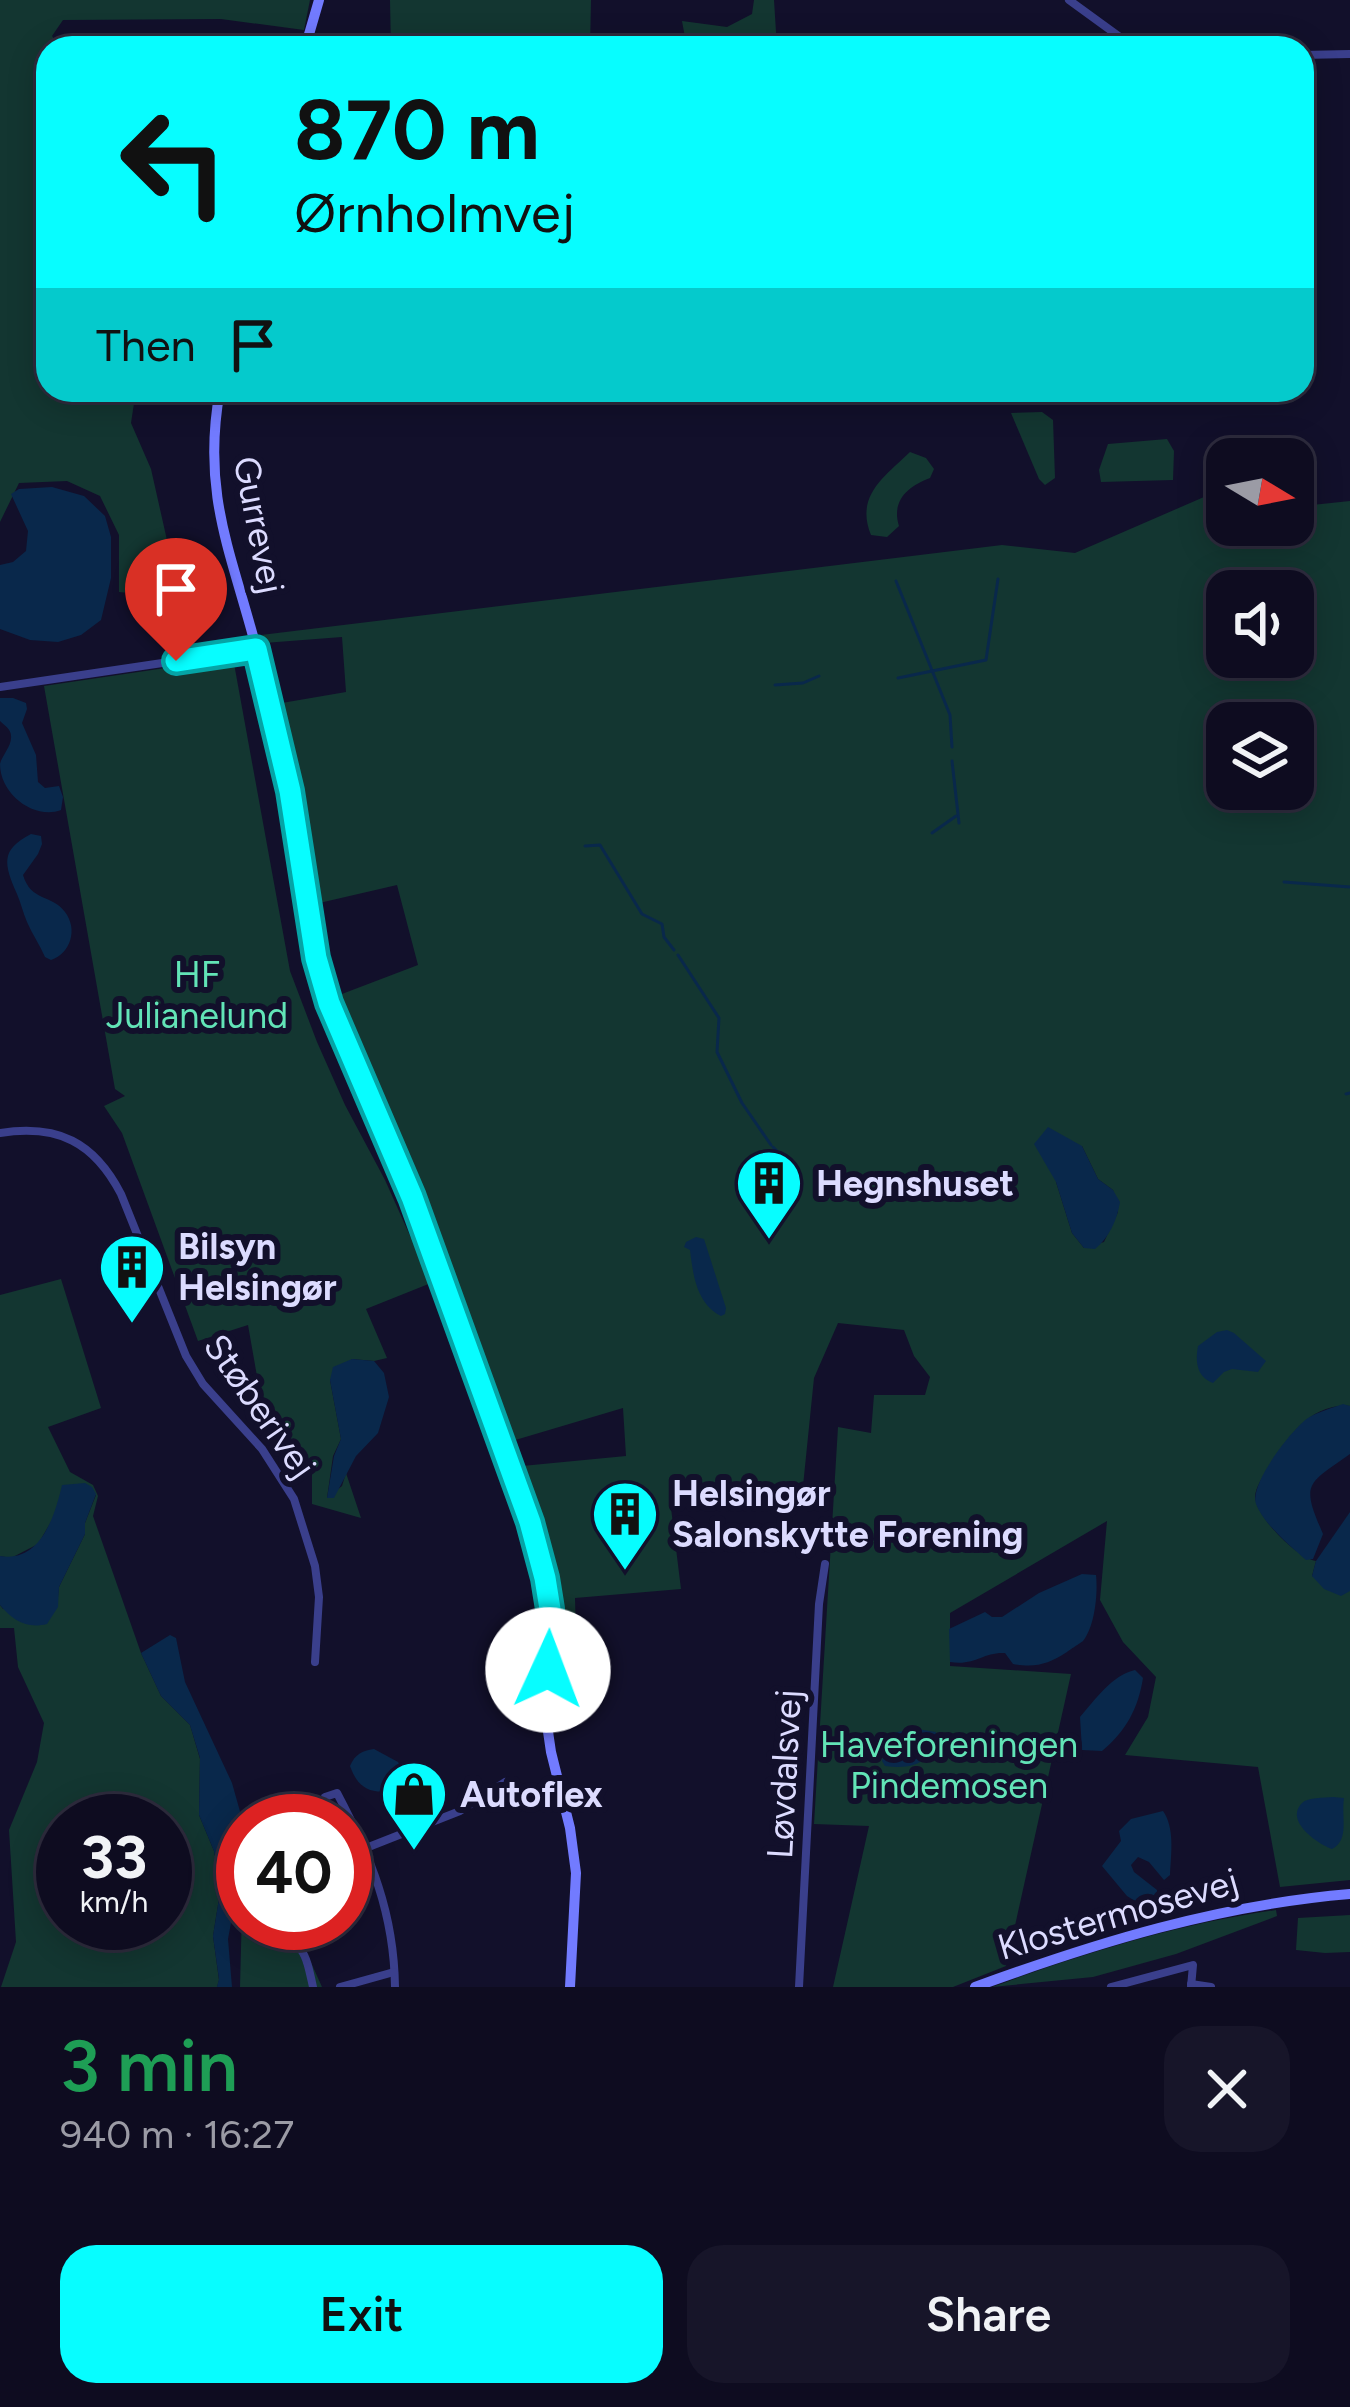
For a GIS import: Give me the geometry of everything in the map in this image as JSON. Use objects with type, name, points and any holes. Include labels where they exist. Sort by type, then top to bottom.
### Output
[{"type":"street","points":[[308,36],[319,0]]},
{"type":"street","points":[[1069,0],[1118,36]]},
{"type":"street","points":[[1314,55],[1350,54]]},
{"type":"street","name":"Gurrevej","points":[[218,402],[212,446],[216,503],[290,791],[316,958],[329,1003],[436,1260],[530,1522],[545,1578],[551,1643],[545,1718],[576,1873],[570,1987]]},
{"type":"street","points":[[0,687],[256,649]]},
{"type":"street","name":"Støberivej","points":[[0,1133],[26,1130],[61,1136],[93,1154],[110,1172],[184,1352],[204,1385],[262,1449],[294,1499],[317,1582],[315,1662]]},
{"type":"street","name":"Løvdalsvej","points":[[799,1987],[825,1564]]},
{"type":"street","points":[[372,1846],[460,1811],[505,1782]]},
{"type":"street","points":[[372,1869],[388,1924],[394,1987]]},
{"type":"street","name":"Klostermosevej","points":[[975,1987],[1148,1929],[1225,1910],[1350,1894]]},
{"type":"street","points":[[302,1950],[313,1987]]},
{"type":"street","points":[[1112,1987],[1192,1965],[1191,1986],[1211,1987]]},
{"type":"street","points":[[340,1987],[394,1972]]},
{"type":"green space","points":[[0,0],[310,0],[304,30],[221,19],[63,20],[52,36],[36,36],[36,402],[134,402],[131,423],[151,469],[180,598],[119,592],[119,535],[100,496],[67,481],[19,483],[0,522]]},
{"type":"green space","points":[[390,0],[591,0],[590,36],[391,36]]},
{"type":"green space","points":[[754,0],[774,0],[776,36],[685,36],[682,21],[727,27],[752,14]]},
{"type":"green space","points":[[1042,412],[1053,420],[1055,478],[1045,485],[1011,413]]},
{"type":"green space","points":[[1167,439],[1174,451],[1173,480],[1101,482],[1099,470],[1108,444]]},
{"type":"green space","points":[[910,452],[926,458],[934,469],[930,478],[915,485],[899,502],[899,526],[887,537],[871,535],[869,498]]},
{"type":"green space","name":"Haveforeningen Pindemosen","points":[[1206,496],[1206,546],[1314,546],[1314,505],[1350,501],[1350,1406],[1323,1410],[1300,1426],[1274,1459],[1255,1496],[1278,1535],[1316,1561],[1312,1576],[1350,1591],[1350,1880],[1280,1887],[1258,1767],[1125,1755],[1148,1717],[1156,1677],[1123,1642],[1100,1600],[1107,1521],[950,1613],[950,1666],[1071,1674],[1006,1966],[953,1987],[833,1987],[869,1826],[814,1824],[838,1427],[871,1433],[874,1395],[925,1395],[930,1377],[914,1356],[904,1330],[838,1323],[814,1378],[803,1486],[670,1500],[681,1589],[575,1598],[578,1708],[555,1706],[554,1596],[522,1466],[626,1456],[623,1408],[512,1441],[424,1204],[334,997],[418,965],[397,885],[315,904],[276,704],[346,692],[342,637],[264,643],[261,635],[1002,545],[1075,553]],"holes":[[[1082,1146],[1098,1179],[1113,1190],[1118,1212],[1104,1242],[1084,1248],[1072,1233],[1056,1182]]]},
{"type":"green space","name":"HF Julianelund","points":[[233,658],[290,971],[345,1105],[411,1238],[423,1232],[441,1279],[366,1309],[387,1358],[352,1359],[330,1380],[341,1439],[333,1456],[327,1498],[342,1486],[346,1473],[361,1518],[312,1504],[312,1471],[264,1416],[248,1325],[198,1341],[122,1133],[104,1106],[125,1096],[115,1089],[44,686]]},
{"type":"green space","points":[[61,1279],[101,1408],[48,1427],[70,1472],[93,1485],[98,1496],[93,1516],[141,1653],[161,1696],[190,1725],[200,1759],[199,1815],[216,1861],[217,1987],[1,1987],[16,1942],[9,1830],[37,1762],[44,1723],[18,1667],[14,1628],[0,1628],[0,1605],[3,1609],[57,1607],[59,1587],[85,1534],[96,1495],[55,1515],[38,1544],[11,1558],[0,1556],[0,1295]]},
{"type":"green space","points":[[1276,1910],[1277,1916],[1176,1954],[1093,1977],[992,1987],[1132,1941]]},
{"type":"green space","points":[[1350,1915],[1350,1952],[1296,1950],[1298,1918]]},
{"type":"green space","points":[[241,1950],[305,1950],[322,1987],[240,1987]]},
{"type":"water","points":[[52,487],[84,496],[105,516],[111,537],[111,578],[101,620],[81,635],[58,642],[30,640],[0,629],[0,565],[26,551],[28,531],[11,494]]},
{"type":"water","points":[[0,698],[26,703],[22,723],[36,755],[38,782],[45,788],[59,786],[61,810],[30,808],[6,786],[0,764],[11,736],[0,721]]},
{"type":"water","points":[[31,834],[41,836],[42,844],[23,875],[31,890],[60,906],[71,926],[68,946],[51,960],[29,926],[8,866],[14,846]]},
{"type":"water","points":[[1048,1127],[1082,1146],[1098,1179],[1120,1202],[1112,1228],[1095,1249],[1084,1248],[1072,1233],[1056,1182],[1034,1144]]},
{"type":"water","points":[[696,1237],[704,1239],[726,1308],[721,1316],[701,1297],[690,1250],[684,1247]]},
{"type":"water","points":[[1227,1330],[1266,1361],[1258,1372],[1232,1369],[1213,1383],[1198,1368],[1198,1346]]},
{"type":"water","points":[[352,1359],[374,1361],[384,1373],[389,1397],[378,1433],[356,1456],[334,1498],[327,1498],[341,1439],[330,1380],[333,1367]]},
{"type":"water","points":[[1343,1404],[1350,1406],[1350,1454],[1312,1487],[1312,1504],[1323,1534],[1313,1559],[1306,1560],[1265,1519],[1256,1495],[1273,1458],[1301,1424]]},
{"type":"water","points":[[85,1483],[96,1494],[85,1534],[59,1587],[58,1607],[47,1624],[21,1622],[0,1605],[0,1556],[14,1556],[36,1545],[50,1522],[62,1485]]},
{"type":"water","points":[[1350,1512],[1350,1591],[1341,1596],[1324,1589],[1312,1576],[1316,1561]]},
{"type":"water","points":[[1082,1574],[1096,1575],[1095,1609],[1083,1641],[1067,1652],[1035,1665],[1013,1664],[1005,1653],[950,1662],[949,1629],[985,1612],[1002,1617],[1039,1593]]},
{"type":"water","points":[[170,1635],[176,1638],[185,1682],[232,1783],[235,1794],[216,1794],[216,1861],[199,1815],[200,1758],[190,1725],[161,1696],[141,1653]]},
{"type":"water","points":[[1135,1670],[1143,1678],[1124,1727],[1102,1751],[1082,1750],[1080,1717],[1111,1683]]},
{"type":"water","points":[[936,1732],[927,1757],[905,1767],[885,1766],[882,1761],[891,1733]]},
{"type":"water","points":[[374,1749],[398,1762],[405,1775],[400,1789],[369,1790],[354,1775],[350,1766],[354,1759]]},
{"type":"water","points":[[1344,1798],[1344,1827],[1332,1849],[1312,1837],[1297,1817],[1305,1801]]},
{"type":"water","points":[[1163,1811],[1171,1833],[1170,1875],[1164,1880],[1138,1857],[1131,1865],[1157,1890],[1157,1905],[1148,1909],[1127,1896],[1102,1866],[1121,1841],[1119,1831],[1131,1819]]},
{"type":"water","points":[[216,1917],[216,1950],[229,1950],[232,1987],[217,1987],[213,1936]]},
{"type":"waterway","points":[[898,678],[986,660],[998,579]]},
{"type":"waterway","points":[[896,581],[950,715],[952,747]]},
{"type":"waterway","points":[[775,685],[803,683],[819,676]]},
{"type":"waterway","points":[[952,761],[959,823]]},
{"type":"waterway","points":[[932,833],[956,816]]},
{"type":"waterway","points":[[585,846],[600,845],[642,914],[662,924],[664,937],[674,950]]},
{"type":"waterway","points":[[1284,882],[1350,887]]},
{"type":"waterway","points":[[678,955],[719,1018],[717,1052],[742,1103],[771,1145]]},
{"type":"waterway","points":[[1346,1094],[1350,1093]]},
{"type":"waterway","points":[[773,1147],[783,1157]]},
{"type":"place","name":"Hegnshuset","points":[[769,1242]]},
{"type":"place","name":"Bilsyn Helsingør","points":[[132,1326]]},
{"type":"place","name":"Helsingør Salonskytte Forening","points":[[625,1573]]},
{"type":"place","name":"Autoflex","points":[[414,1853]]},
{"type":"route","points":[[176,661],[256,649],[290,791],[316,958],[329,1003],[436,1260],[530,1522],[550,1609],[548,1670]]}]
